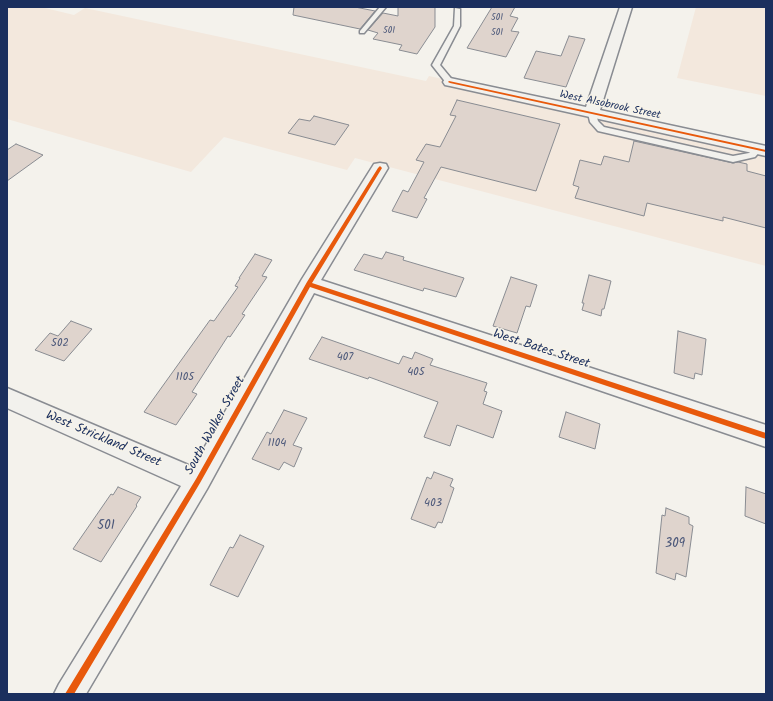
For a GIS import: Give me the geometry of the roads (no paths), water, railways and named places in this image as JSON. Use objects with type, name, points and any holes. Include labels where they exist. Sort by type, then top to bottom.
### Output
[{"type":"street","points":[[592,113],[626,7]]},
{"type":"street","name":"West Alsobrook Street","points":[[450,82],[762,150]]},
{"type":"street","name":"South Walker Street","points":[[69,694],[198,481],[309,284],[380,168]]},
{"type":"street","name":"West Bates Street","points":[[309,284],[766,436]]},
{"type":"street","name":"West Strickland Street","points":[[7,398],[198,481]]},
{"type":"lane","points":[[362,32],[383,7]]},
{"type":"lane","points":[[450,82],[436,65],[457,26],[457,8]]}]
